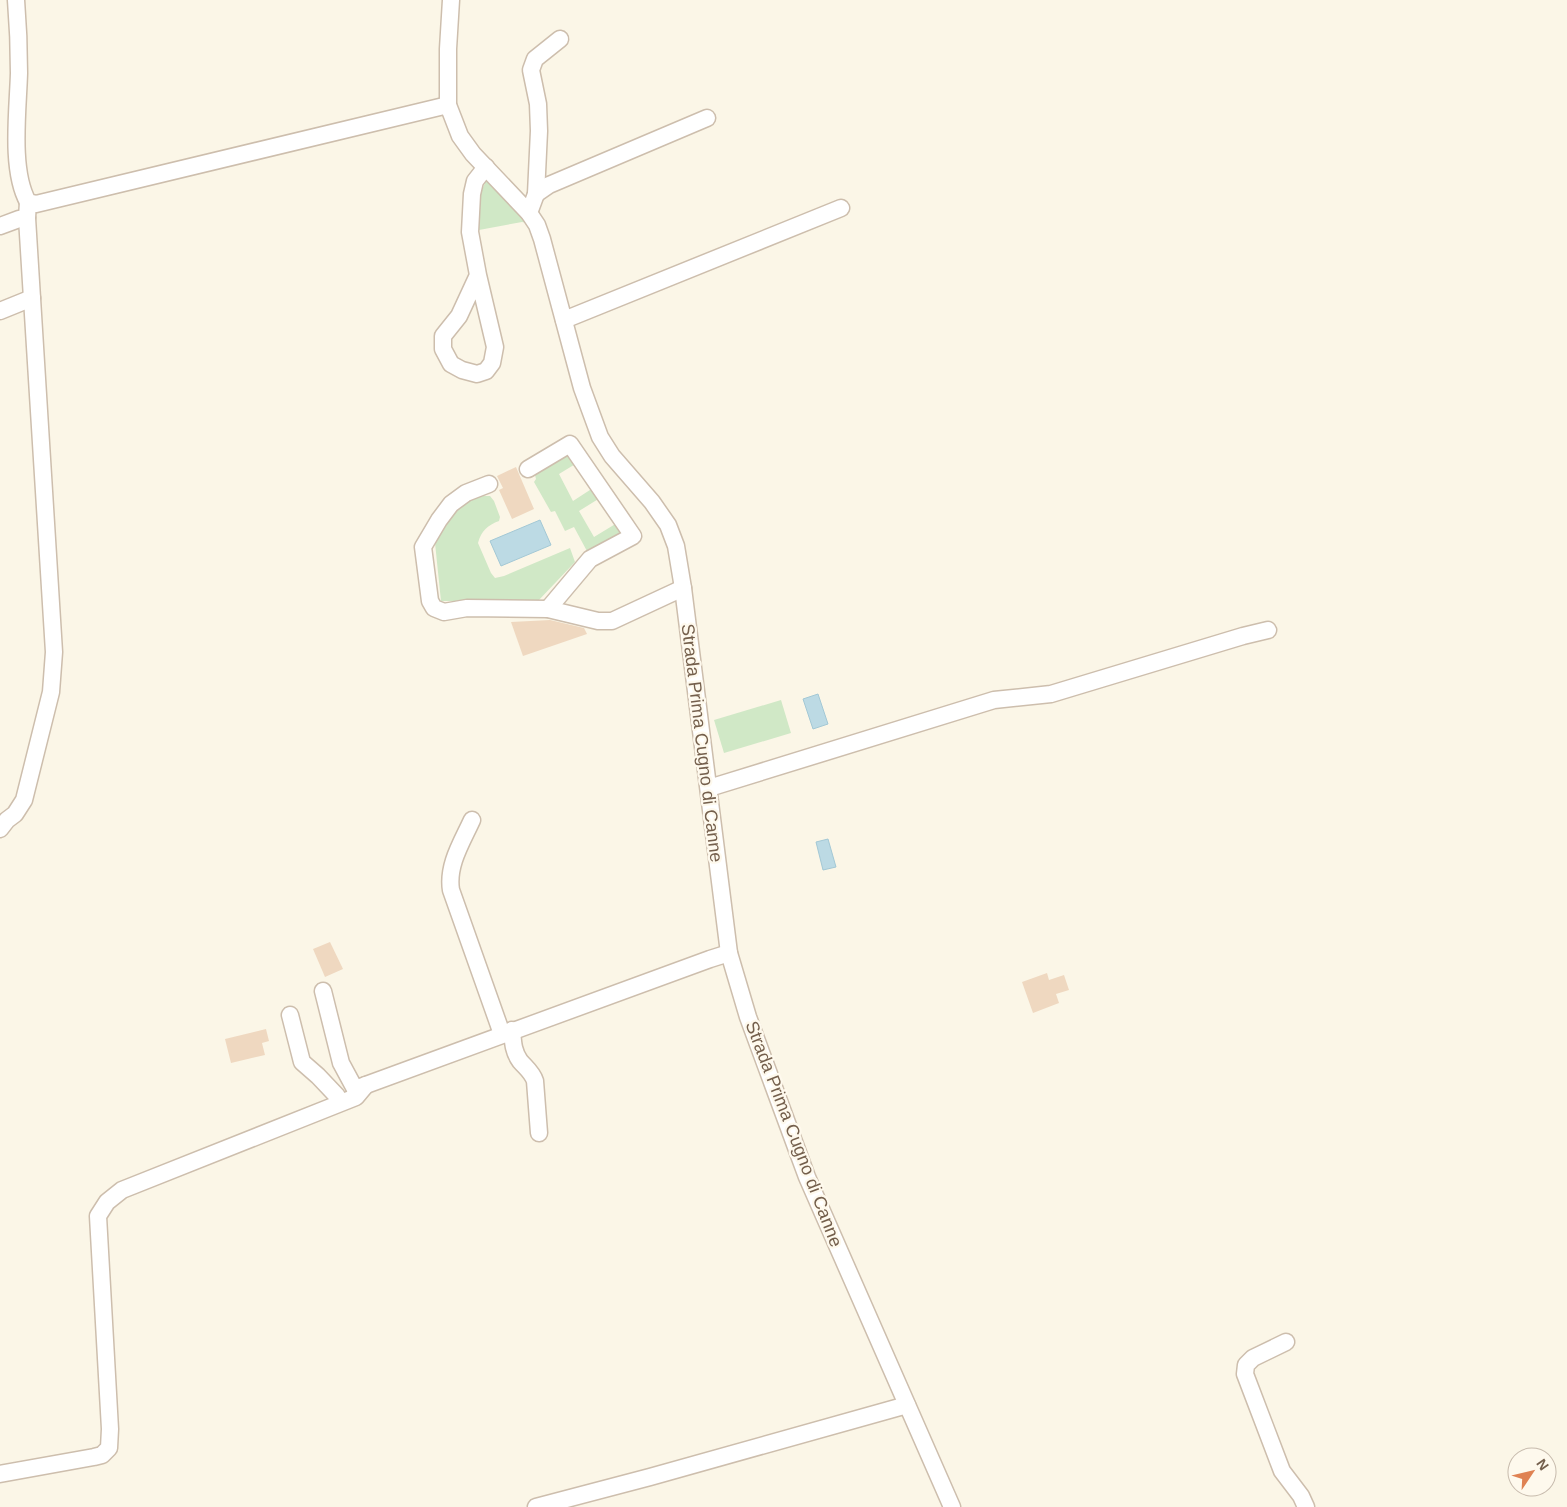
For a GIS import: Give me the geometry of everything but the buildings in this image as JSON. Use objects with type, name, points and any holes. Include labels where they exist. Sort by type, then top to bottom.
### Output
[{"type":"street","points":[[0,829],[15,814],[24,800],[52,692],[54,652],[27,210],[18,172],[19,72],[16,0]]},
{"type":"street","name":"Strada Prima Cugno di Canne","points":[[451,0],[448,49],[448,106],[460,136],[486,167],[529,212],[536,225],[542,239],[582,388],[600,437],[612,456],[652,502],[668,525],[676,546],[683,588],[729,953],[748,1017],[807,1178],[952,1507]]},
{"type":"street","points":[[529,212],[536,194],[539,131],[538,104],[531,70],[535,59],[560,39]]},
{"type":"street","points":[[0,226],[19,219],[36,204],[448,106]]},
{"type":"street","points":[[536,194],[549,185],[707,118]]},
{"type":"street","points":[[478,275],[460,316],[443,336],[443,349],[451,364],[462,370],[478,374],[486,371],[492,363],[495,348],[470,232],[472,194],[475,181],[486,167]]},
{"type":"street","points":[[564,320],[841,208]]},
{"type":"street","points":[[0,311],[32,298]]},
{"type":"street","points":[[528,469],[570,444],[633,536],[590,559],[548,609]]},
{"type":"street","points":[[489,484],[466,493],[451,504],[439,520],[423,548],[430,601],[434,608],[444,612],[467,608],[548,609],[598,621],[612,621],[683,588]]},
{"type":"street","points":[[709,788],[994,700],[1051,694],[1268,630]]},
{"type":"street","points":[[472,820],[452,865],[451,890],[513,1048],[535,1081],[539,1134]]},
{"type":"street","points":[[192,1151],[507,1032],[710,958],[729,953]]},
{"type":"street","points":[[323,991],[341,1063],[361,1087]]},
{"type":"street","points":[[290,1015],[302,1062],[337,1096]]},
{"type":"street","points":[[0,1474],[94,1458],[102,1455],[109,1448],[110,1429],[98,1216],[107,1202],[122,1190],[356,1097],[361,1087]]},
{"type":"street","points":[[1286,1342],[1253,1358],[1246,1365],[1245,1374],[1282,1471],[1301,1496],[1306,1507]]},
{"type":"street","points":[[536,1507],[650,1477],[907,1404]]},
{"type":"green space","points":[[488,177],[527,223],[522,222],[479,230],[479,203]]},
{"type":"green space","points":[[569,452],[577,463],[559,474],[573,501],[593,488],[600,498],[579,511],[594,537],[617,523],[624,533],[588,553],[574,527],[565,531],[555,511],[551,512],[534,482],[536,479],[535,475],[542,468]]},
{"type":"green space","points":[[490,496],[500,517],[499,521],[483,532],[478,543],[495,578],[570,548],[575,562],[538,601],[441,601],[435,543],[455,512],[472,499]]},
{"type":"green space","points":[[781,700],[791,733],[724,753],[714,720]]},
{"type":"water","points":[[540,520],[551,545],[501,566],[490,541]]},
{"type":"water","points":[[818,694],[828,724],[813,729],[803,699]]},
{"type":"water","points":[[828,839],[836,867],[823,870],[816,842]]}]
